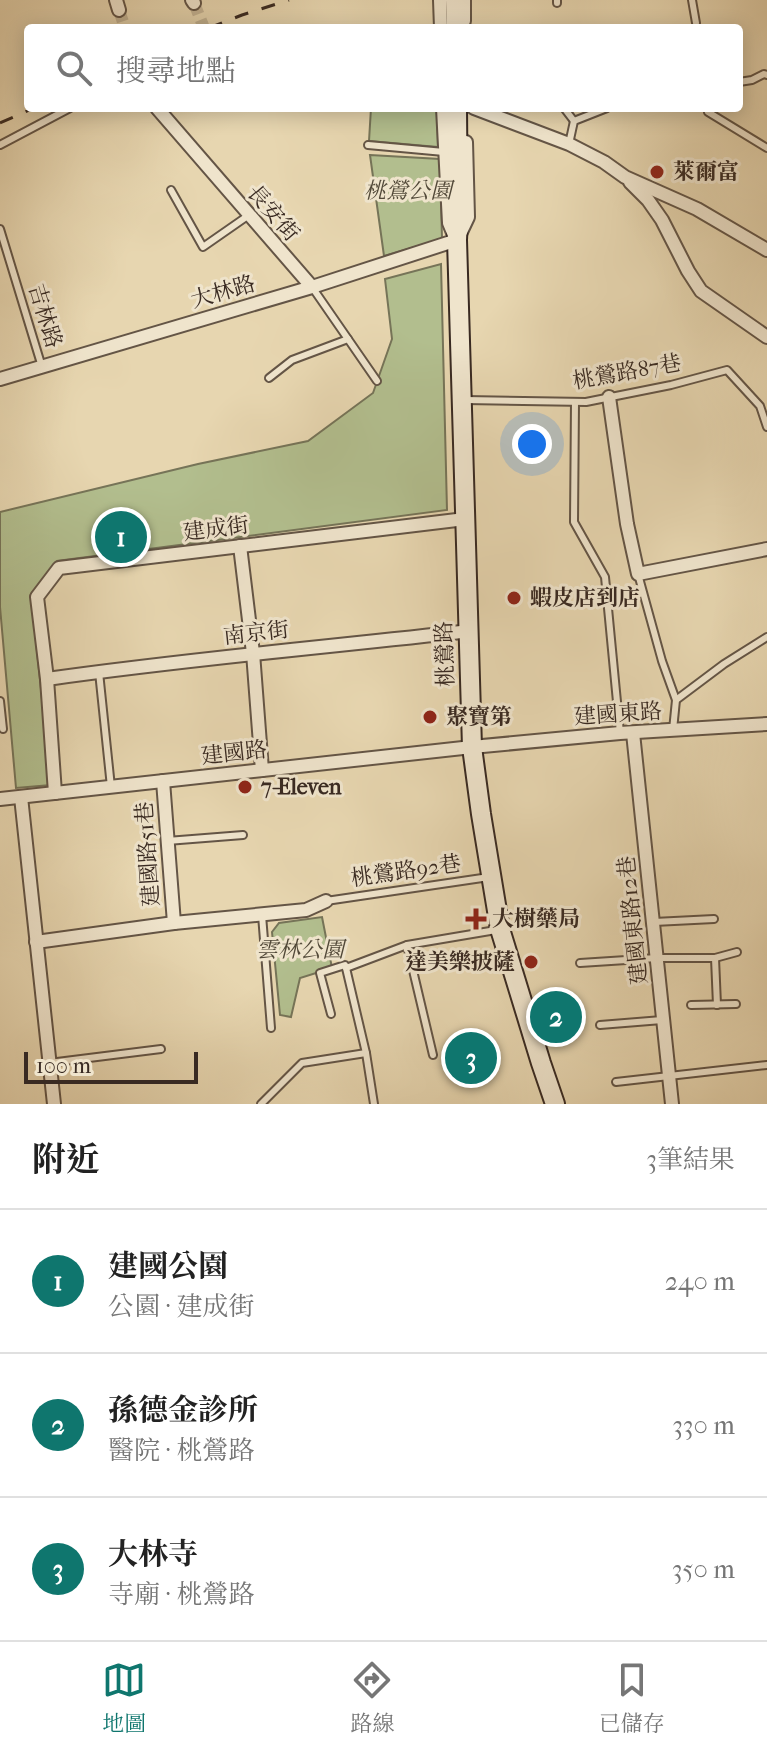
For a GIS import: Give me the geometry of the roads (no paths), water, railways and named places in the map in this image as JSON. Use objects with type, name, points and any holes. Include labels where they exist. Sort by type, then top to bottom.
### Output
[{"type":"main road","points":[[455,0],[456,24]]},
{"type":"main road","name":"桃鶯路","points":[[457,112],[457,240],[472,747],[500,929],[555,1104]]},
{"type":"street","points":[[440,0],[441,24]]},
{"type":"street","points":[[464,0],[464,24]]},
{"type":"street","name":"長安街","points":[[160,112],[312,287]]},
{"type":"street","name":"桃鶯路","points":[[443,112],[449,223],[457,240]]},
{"type":"street","name":"桃鶯路","points":[[457,240],[468,217],[465,112]]},
{"type":"street","points":[[485,112],[569,144],[625,177],[648,200],[662,220],[701,291],[767,337]]},
{"type":"street","points":[[625,177],[697,209],[767,250]]},
{"type":"street","name":"大林路","points":[[0,379],[312,287],[457,240]]},
{"type":"street","points":[[609,397],[627,524],[638,574],[767,549]]},
{"type":"street","name":"建成街","points":[[55,793],[47,679],[37,597],[59,568],[465,519]]},
{"type":"street","points":[[240,546],[253,653],[262,770]]},
{"type":"street","name":"南京街","points":[[47,679],[253,653],[469,631]]},
{"type":"street","name":"建國東路","points":[[472,747],[767,724]]},
{"type":"street","name":"建國東路12巷","points":[[626,733],[654,922],[672,1104]]},
{"type":"street","name":"建國路","points":[[0,799],[472,747]]},
{"type":"street","name":"建國路51巷","points":[[163,781],[174,923]]},
{"type":"street","points":[[21,797],[54,1104]]},
{"type":"street","points":[[36,942],[174,923],[306,910],[326,901]]},
{"type":"lane","points":[[692,0],[696,23]]},
{"type":"lane","points":[[743,81],[767,75]]},
{"type":"lane","points":[[0,145],[62,112]]},
{"type":"lane","points":[[567,112],[574,121],[569,144]]},
{"type":"lane","points":[[574,121],[597,112]]},
{"type":"lane","points":[[708,112],[767,148]]},
{"type":"lane","points":[[368,145],[444,152]]},
{"type":"lane","points":[[171,190],[203,247],[249,215]]},
{"type":"lane","name":"吉林路","points":[[0,229],[42,367]]},
{"type":"lane","name":"長安街","points":[[312,287],[377,381]]},
{"type":"lane","points":[[269,378],[300,356],[348,339]]},
{"type":"lane","name":"桃鶯路87巷","points":[[462,400],[586,402],[727,370],[760,406],[767,427]]},
{"type":"lane","points":[[575,402],[574,522],[605,577],[626,733]]},
{"type":"lane","points":[[638,574],[676,700],[673,730]]},
{"type":"lane","points":[[676,700],[767,637]]},
{"type":"lane","points":[[99,672],[111,787]]},
{"type":"lane","points":[[0,701],[3,729]]},
{"type":"lane","points":[[167,841],[243,835]]},
{"type":"lane","name":"桃鶯路92巷","points":[[326,901],[491,877]]},
{"type":"lane","points":[[262,915],[271,1028]]},
{"type":"lane","points":[[654,922],[714,919]]},
{"type":"lane","points":[[346,968],[407,945],[500,929]]},
{"type":"lane","points":[[407,945],[433,1055]]},
{"type":"lane","points":[[580,963],[715,958],[737,952]]},
{"type":"lane","points":[[715,958],[717,1005]]},
{"type":"lane","points":[[331,1014],[320,973],[345,965],[366,1053],[374,1104]]},
{"type":"lane","points":[[691,1005],[736,1004]]},
{"type":"lane","points":[[600,1025],[662,1020]]},
{"type":"lane","points":[[49,1063],[161,1049]]},
{"type":"lane","points":[[261,1104],[302,1063],[366,1053]]},
{"type":"lane","points":[[616,1082],[767,1065]]},
{"type":"tunnel","points":[[194,3],[202,24]]},
{"type":"tunnel","points":[[119,10],[124,24]]},
{"type":"railway","points":[[219,24],[289,0]]},
{"type":"railway","points":[[0,123],[25,112]]},
{"type":"place","name":"萊爾富","points":[[657,172]]},
{"type":"place","name":"建國公園","points":[[121,537]]},
{"type":"place","name":"蝦皮店到店","points":[[514,598]]},
{"type":"place","name":"聚寶第","points":[[430,717]]},
{"type":"place","name":"7-Eleven","points":[[245,787]]},
{"type":"place","name":"大樹藥局","points":[[476,919]]},
{"type":"place","name":"達美樂披薩","points":[[531,962]]},
{"type":"place","name":"孫德金診所","points":[[556,1017]]},
{"type":"place","name":"大林寺","points":[[471,1058]]},
{"type":"park label","name":"桃鶯公園","points":[[408,191]]},
{"type":"park label","name":"雲林公園","points":[[300,950]]}]
